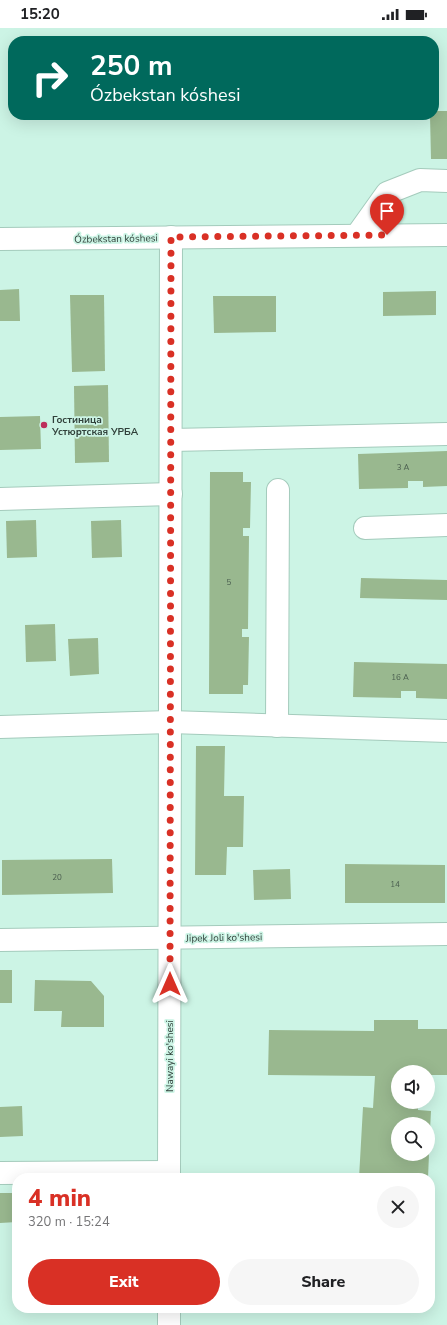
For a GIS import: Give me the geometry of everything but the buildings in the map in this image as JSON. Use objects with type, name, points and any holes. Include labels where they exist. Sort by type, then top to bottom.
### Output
[{"type":"street","points":[[357,235],[387,193],[420,180],[447,181]]},
{"type":"street","name":"Ózbekstan kóshesi","points":[[0,239],[447,235]]},
{"type":"street","name":"Nawayi ko'shesi","points":[[169,1173],[171,237]]},
{"type":"street","points":[[171,440],[447,434]]},
{"type":"street","points":[[277,726],[278,490]]},
{"type":"street","points":[[0,499],[171,494]]},
{"type":"street","points":[[364,528],[447,525]]},
{"type":"street","points":[[0,727],[170,722],[447,731]]},
{"type":"street","name":"Jipek Joli ko'shesi","points":[[0,940],[447,934]]},
{"type":"street","points":[[0,1173],[12,1173]]},
{"type":"street","points":[[169,1313],[169,1325]]},
{"type":"place","name":"Гостиница Устюртская УРБА","points":[[44,425]]},
{"type":"route","points":[[170,984],[171,237],[387,235]]}]
